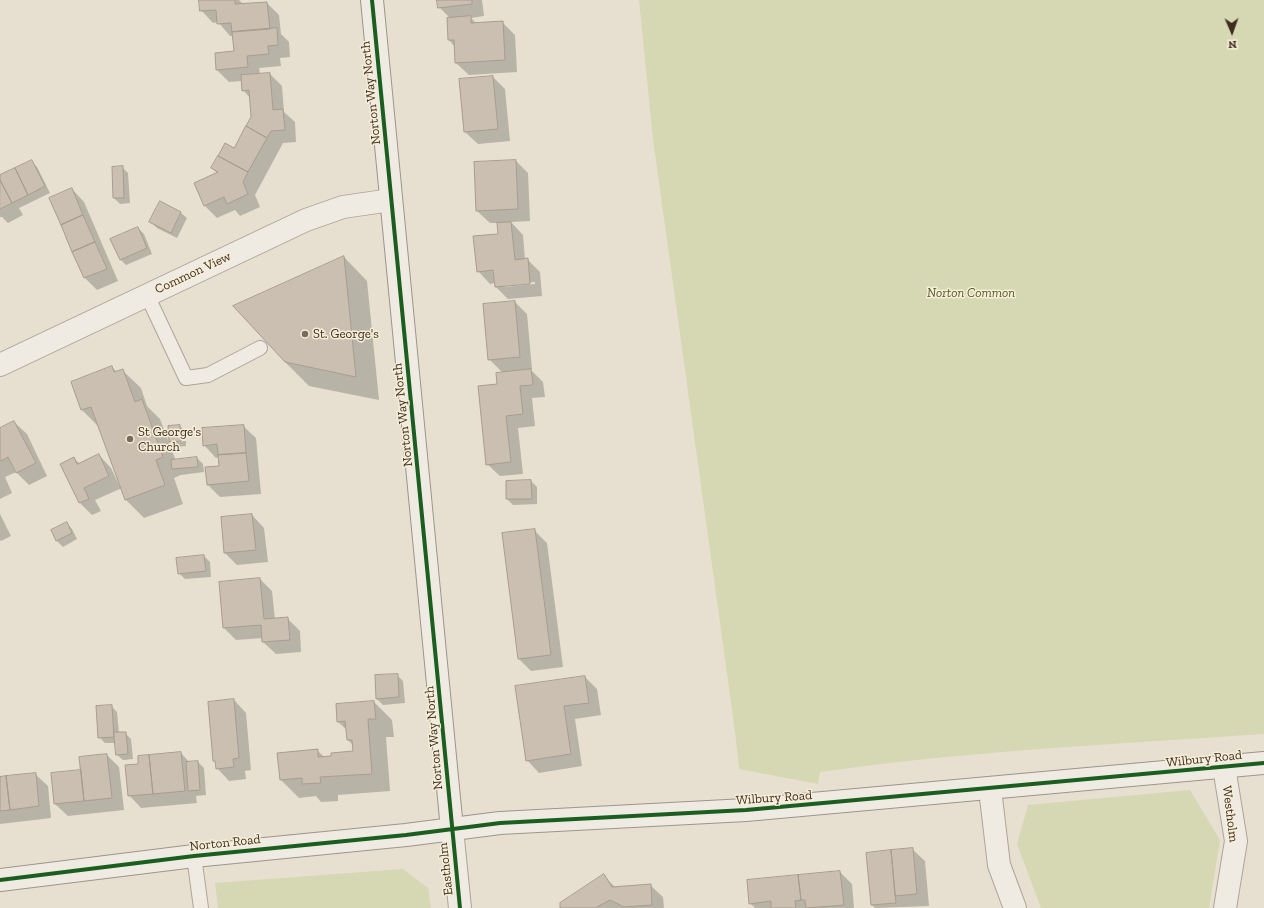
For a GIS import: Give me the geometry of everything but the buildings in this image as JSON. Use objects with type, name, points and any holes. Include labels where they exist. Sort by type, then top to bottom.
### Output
[{"type":"street","name":"Norton Way North","points":[[372,0],[452,829]]},
{"type":"street","name":"Common View","points":[[0,365],[326,212],[365,203],[391,200]]},
{"type":"street","name":"Wilbury Road","points":[[452,829],[523,822],[746,810],[1264,763]]},
{"type":"street","name":"Westholm","points":[[1224,767],[1236,841],[1225,908]]},
{"type":"street","points":[[990,789],[1000,865],[1015,908]]},
{"type":"street","name":"Norton Road","points":[[0,880],[194,856],[452,829]]},
{"type":"street","name":"Eastholm","points":[[452,829],[460,908]]},
{"type":"lane","points":[[147,295],[186,378],[208,375],[260,348]]},
{"type":"lane","points":[[194,856],[201,908]]},
{"type":"green space","name":"Norton Common","points":[[639,0],[1264,0],[1264,734],[986,753],[875,765],[820,772],[818,784],[739,769],[653,139]]},
{"type":"green space","points":[[1190,790],[1220,840],[1209,908],[1041,908],[1017,844],[1028,805]]},
{"type":"green space","points":[[403,869],[428,888],[431,908],[218,908],[215,883]]},
{"type":"cycle path","points":[[372,0],[460,908]]},
{"type":"cycle path","points":[[0,880],[194,856],[406,835],[500,823],[746,810],[1264,763]]},
{"type":"place","name":"St. George's","points":[[305,334]]},
{"type":"place","name":"St George's Church","points":[[130,439]]}]
